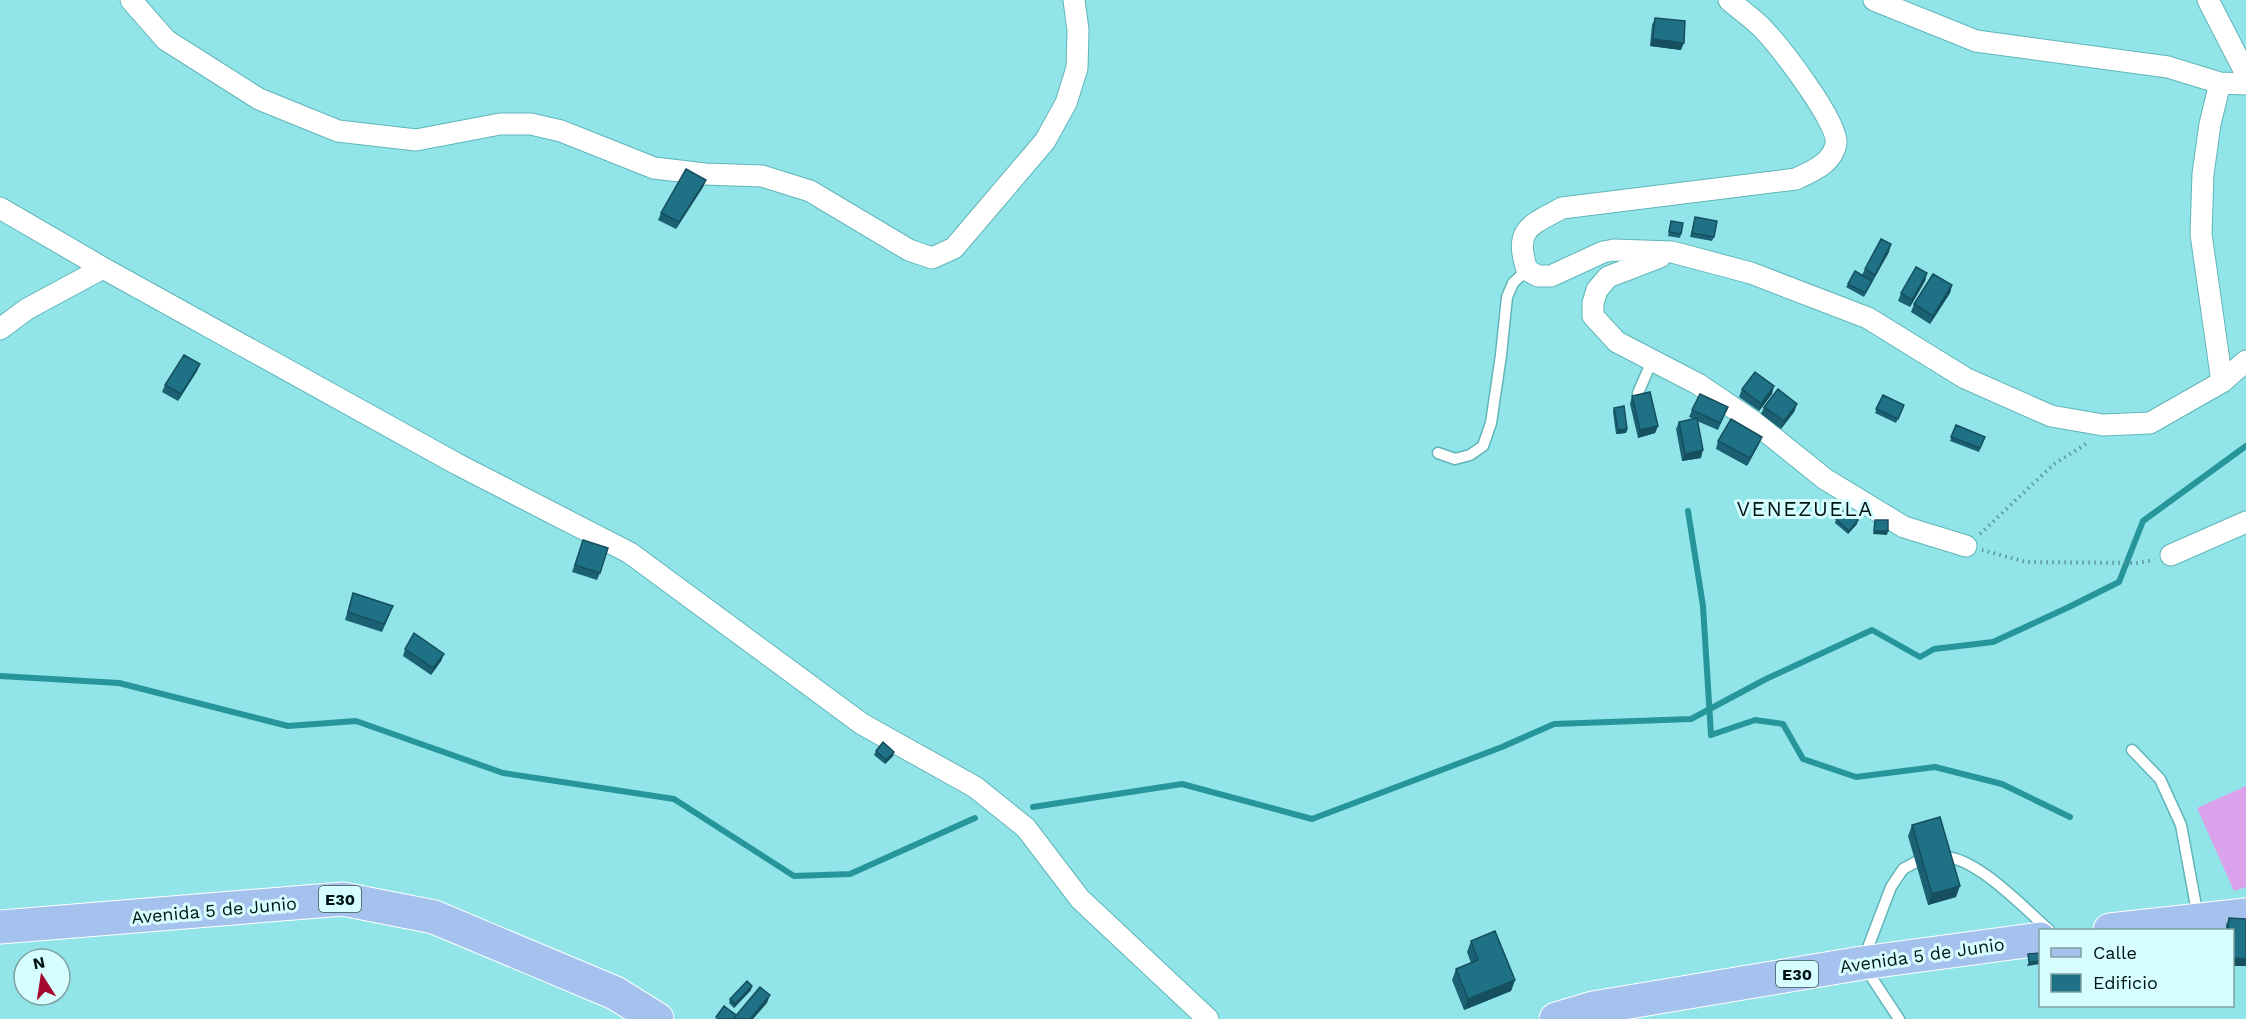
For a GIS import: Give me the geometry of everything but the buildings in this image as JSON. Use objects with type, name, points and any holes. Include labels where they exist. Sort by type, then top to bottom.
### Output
[{"type":"main road","name":"Avenida 5 de Junio","points":[[0,927],[343,899],[434,917],[615,993],[657,1019]]},
{"type":"main road","points":[[2119,929],[2246,915]]},
{"type":"main road","name":"Avenida 5 de Junio","points":[[1556,1019],[1593,1008],[1862,963],[2039,939]]},
{"type":"street","points":[[131,0],[166,39],[241,87],[260,99],[338,131],[416,140],[500,124],[531,124],[561,131],[654,168],[705,174],[762,176],[810,191],[909,250],[932,258],[954,248],[1045,141],[1066,103],[1077,68],[1078,30],[1074,0]]},
{"type":"street","points":[[1729,0],[1764,29],[1823,109],[1837,136],[1836,147],[1830,157],[1817,169],[1796,179],[1562,208],[1532,224],[1521,240],[1527,270],[1539,276],[1551,276],[1603,252],[1614,250],[1672,252],[1751,273],[1868,318],[1965,378],[2051,416],[2103,425],[2150,423],[2222,382],[2246,360]]},
{"type":"street","points":[[1874,0],[1976,41],[2168,67],[2220,83],[2246,84]]},
{"type":"street","points":[[2208,0],[2246,74]]},
{"type":"street","points":[[2220,83],[2210,124],[2203,174],[2201,234],[2222,382]]},
{"type":"street","points":[[0,208],[103,268],[457,464],[630,553],[862,724],[975,787],[1026,828],[1080,899],[1208,1019]]},
{"type":"street","points":[[1672,252],[1608,277],[1597,290],[1593,303],[1593,316],[1617,342],[1698,384],[1754,422],[1825,479],[1904,527],[1966,546]]},
{"type":"street","points":[[0,328],[27,309],[103,268]]},
{"type":"street","points":[[2171,555],[2246,522]]},
{"type":"lane","points":[[1438,453],[1455,459],[1470,455],[1484,446],[1491,423],[1507,297],[1513,283],[1527,270]]},
{"type":"lane","points":[[1638,393],[1652,361]]},
{"type":"lane","points":[[2132,750],[2160,778],[2181,825],[2198,920]]},
{"type":"lane","points":[[1945,857],[1956,857],[1973,865],[2048,929]]},
{"type":"lane","points":[[1899,1019],[1862,963],[1891,886],[1904,869],[1916,862]]},
{"type":"path","points":[[1966,546],[1996,521],[2054,464],[2118,424]]},
{"type":"path","points":[[1966,546],[2026,562],[2138,563]]},
{"type":"shaded area","points":[[2246,786],[2246,887],[2234,891],[2197,808]]},
{"type":"waterway","points":[[1033,807],[1182,784],[1312,819],[1502,747],[1554,724],[1691,719],[1766,679],[1872,630],[1920,657],[1934,649],[1993,642],[2119,582],[2143,521],[2246,446]]},
{"type":"waterway","points":[[1688,511],[1703,606],[1711,735],[1755,720],[1783,724],[1803,759],[1856,777],[1935,767],[2002,784],[2070,817]]},
{"type":"waterway","points":[[0,676],[119,683],[288,726],[356,721],[503,773],[674,799],[794,876],[850,874],[975,818]]},
{"type":"district","name":"VENEZUELA","points":[[1805,508]]}]
